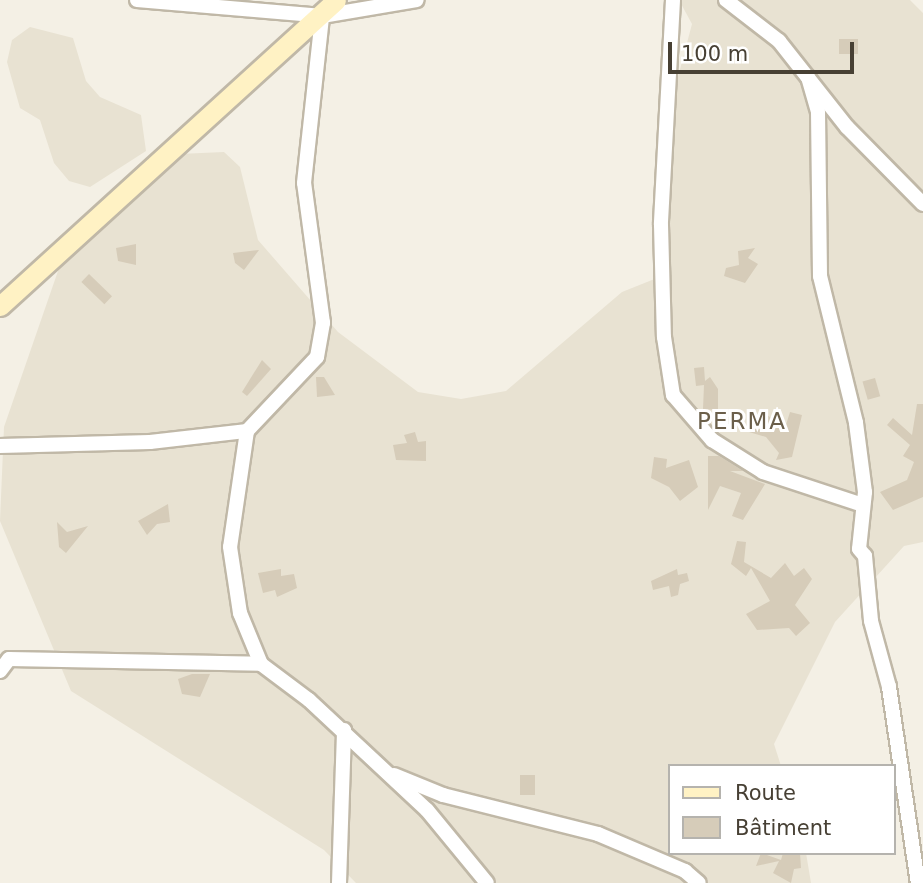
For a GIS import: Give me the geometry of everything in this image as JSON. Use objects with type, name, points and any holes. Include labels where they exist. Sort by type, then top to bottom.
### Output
[{"type":"street","points":[[137,0],[322,16],[417,0]]},
{"type":"street","points":[[0,306],[322,16],[336,0]]},
{"type":"street","points":[[673,0],[661,225],[664,337],[673,395],[712,440],[763,472],[863,505]]},
{"type":"street","points":[[726,0],[779,41],[847,127],[923,204]]},
{"type":"street","points":[[322,16],[304,183],[323,323],[317,357],[247,431],[230,547],[240,613],[261,664],[344,730],[387,771],[427,810],[487,883]]},
{"type":"street","points":[[808,77],[818,112],[820,276],[856,423],[863,505],[859,549],[865,556],[871,621],[889,687],[918,883]]},
{"type":"street","points":[[0,446],[150,442],[247,431]]},
{"type":"street","points":[[0,671],[9,659],[261,664]]},
{"type":"street","points":[[339,883],[344,730]]},
{"type":"street","points":[[387,771],[443,795],[598,834],[685,871],[699,883]]},
{"type":"shaded area","points":[[679,0],[910,0],[923,13],[923,542],[904,546],[835,622],[774,744],[780,764],[668,764],[668,855],[806,855],[811,883],[356,883],[324,850],[71,691],[0,521],[4,427],[67,245],[179,154],[224,152],[240,167],[258,240],[338,332],[418,392],[461,399],[506,391],[622,292],[667,274],[670,107],[692,24]]},
{"type":"shaded area","points":[[30,27],[73,38],[86,81],[100,97],[141,115],[146,151],[90,187],[69,181],[54,163],[40,120],[20,108],[7,62],[12,40]]},
{"type":"building","points":[[839,39],[858,39],[858,54],[839,54]]},
{"type":"building","points":[[136,244],[136,265],[118,261],[116,248]]},
{"type":"building","points":[[755,248],[748,258],[758,264],[745,283],[724,276],[726,268],[739,265],[738,251]]},
{"type":"building","points":[[259,250],[244,270],[235,263],[233,253]]},
{"type":"building","points":[[89,274],[112,296],[104,304],[81,282]]},
{"type":"building","points":[[262,360],[271,369],[247,396],[242,392]]},
{"type":"building","points":[[704,367],[705,381],[710,377],[718,389],[718,410],[703,409],[704,385],[696,386],[694,368]]},
{"type":"building","points":[[316,377],[324,377],[335,395],[317,397]]},
{"type":"building","points":[[875,378],[880,396],[868,400],[863,382]]},
{"type":"building","points":[[917,404],[923,404],[923,497],[893,510],[880,492],[907,480],[914,462],[903,456],[910,445],[887,425],[893,418],[912,435]]},
{"type":"building","points":[[763,412],[785,428],[790,412],[802,415],[792,457],[776,460],[779,453],[766,437],[749,432]]},
{"type":"building","points":[[415,432],[418,442],[426,441],[426,461],[396,460],[393,445],[407,443],[404,435]]},
{"type":"building","points":[[708,456],[719,456],[743,471],[730,471],[765,484],[743,520],[732,516],[741,493],[720,486],[708,510]]},
{"type":"building","points":[[654,457],[667,459],[666,468],[689,460],[698,487],[680,501],[669,487],[651,478]]},
{"type":"building","points":[[168,504],[170,522],[157,524],[147,535],[138,521]]},
{"type":"building","points":[[57,522],[67,532],[88,526],[66,553],[59,547]]},
{"type":"building","points":[[737,541],[746,542],[744,562],[771,578],[785,563],[794,576],[804,568],[812,579],[795,605],[810,623],[796,636],[789,628],[757,630],[746,614],[770,601],[751,568],[746,576],[731,564]]},
{"type":"building","points":[[281,569],[281,576],[294,574],[297,588],[277,597],[275,590],[263,593],[258,573]]},
{"type":"building","points":[[677,569],[678,575],[687,573],[689,581],[680,584],[678,595],[671,597],[669,586],[653,590],[651,581]]},
{"type":"building","points":[[192,674],[210,674],[200,697],[182,694],[178,679]]},
{"type":"building","points":[[520,775],[535,775],[535,795],[520,795]]},
{"type":"building","points":[[760,855],[781,860],[782,855],[800,855],[801,868],[794,869],[791,883],[773,873],[779,861],[756,866]]},
{"type":"district","name":"PERMA","points":[[742,421]]}]
